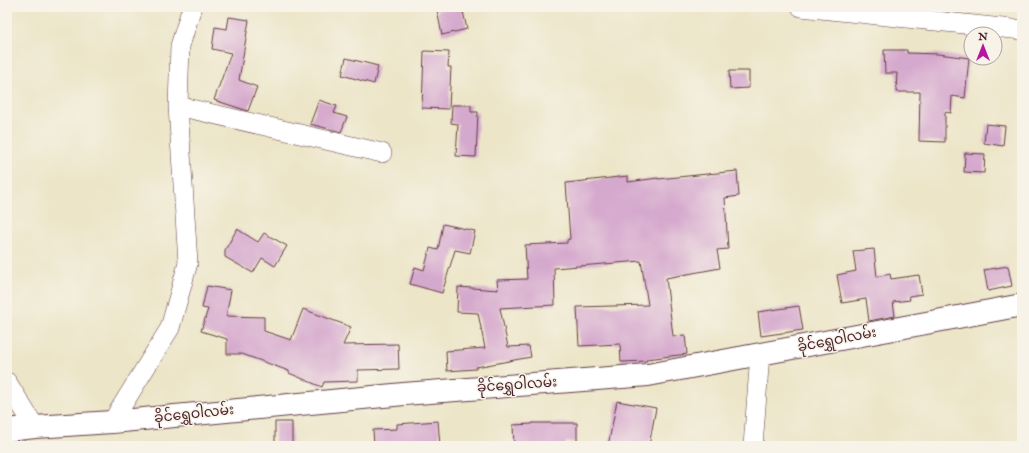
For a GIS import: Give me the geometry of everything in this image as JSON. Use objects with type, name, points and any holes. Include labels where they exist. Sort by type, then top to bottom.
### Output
[{"type":"street","points":[[112,422],[170,328],[188,263],[178,106],[180,46],[192,7]]},
{"type":"street","points":[[801,7],[1022,30]]},
{"type":"street","points":[[178,106],[382,153]]},
{"type":"street","name":"ခိုင်ရွှေဝါလမ်း","points":[[7,430],[112,422],[404,394],[648,375],[1022,305]]},
{"type":"street","points":[[753,446],[760,354]]},
{"type":"street","points":[[7,382],[35,427]]},
{"type":"building","points":[[450,7],[462,7],[467,29],[442,35],[437,10]]},
{"type":"building","points":[[229,17],[249,20],[239,80],[257,87],[248,111],[214,100],[231,53],[212,49],[215,27],[227,29]]},
{"type":"building","points":[[884,50],[907,50],[907,53],[938,54],[963,57],[963,66],[968,66],[965,98],[952,96],[951,113],[945,112],[945,142],[919,141],[920,92],[896,92],[897,73],[885,73]]},
{"type":"building","points":[[424,51],[449,52],[448,67],[451,67],[449,109],[422,108]]},
{"type":"building","points":[[346,58],[378,66],[374,84],[342,75]]},
{"type":"building","points":[[729,71],[749,71],[749,88],[730,89]]},
{"type":"building","points":[[319,100],[337,106],[334,113],[347,117],[341,132],[310,124]]},
{"type":"building","points":[[452,105],[471,105],[471,112],[478,112],[476,157],[456,156],[458,124],[451,123]]},
{"type":"building","points":[[986,124],[1005,126],[1003,146],[984,143]]},
{"type":"building","points":[[965,153],[985,154],[984,173],[964,172]]},
{"type":"building","points":[[737,171],[739,196],[725,198],[728,249],[717,250],[720,268],[666,278],[673,336],[685,335],[687,354],[647,359],[647,361],[621,362],[620,344],[579,346],[577,307],[648,305],[641,261],[554,268],[555,305],[500,308],[508,347],[529,346],[531,357],[476,367],[476,369],[447,371],[446,351],[485,348],[478,313],[457,312],[458,287],[498,290],[497,280],[527,279],[525,245],[567,243],[567,240],[570,239],[566,183],[628,176],[628,182]]},
{"type":"building","points":[[443,224],[475,231],[470,253],[455,250],[442,293],[410,284],[415,267],[424,270],[430,248],[438,250]]},
{"type":"building","points":[[237,229],[258,242],[264,233],[287,246],[275,266],[262,258],[253,273],[225,257],[225,250]]},
{"type":"building","points":[[874,249],[877,277],[890,274],[891,279],[919,275],[922,294],[909,296],[910,300],[893,302],[895,316],[869,321],[866,299],[842,303],[837,275],[856,271],[853,251]]},
{"type":"building","points":[[1008,266],[1012,286],[988,291],[984,270]]},
{"type":"building","points":[[207,286],[231,290],[226,316],[264,317],[264,331],[291,340],[303,309],[351,327],[343,345],[398,344],[399,369],[358,370],[358,381],[324,382],[322,387],[289,373],[289,371],[242,354],[227,354],[227,339],[201,331],[208,309],[202,308]]},
{"type":"building","points":[[799,306],[803,330],[761,336],[758,312]]},
{"type":"building","points":[[617,401],[656,408],[649,446],[608,446]]},
{"type":"building","points":[[438,421],[440,446],[374,446],[373,430],[397,429],[397,424]]},
{"type":"building","points":[[275,422],[292,422],[292,444],[275,444]]},
{"type":"building","points":[[532,423],[577,423],[577,442],[566,442],[566,446],[514,446],[513,425]]}]
